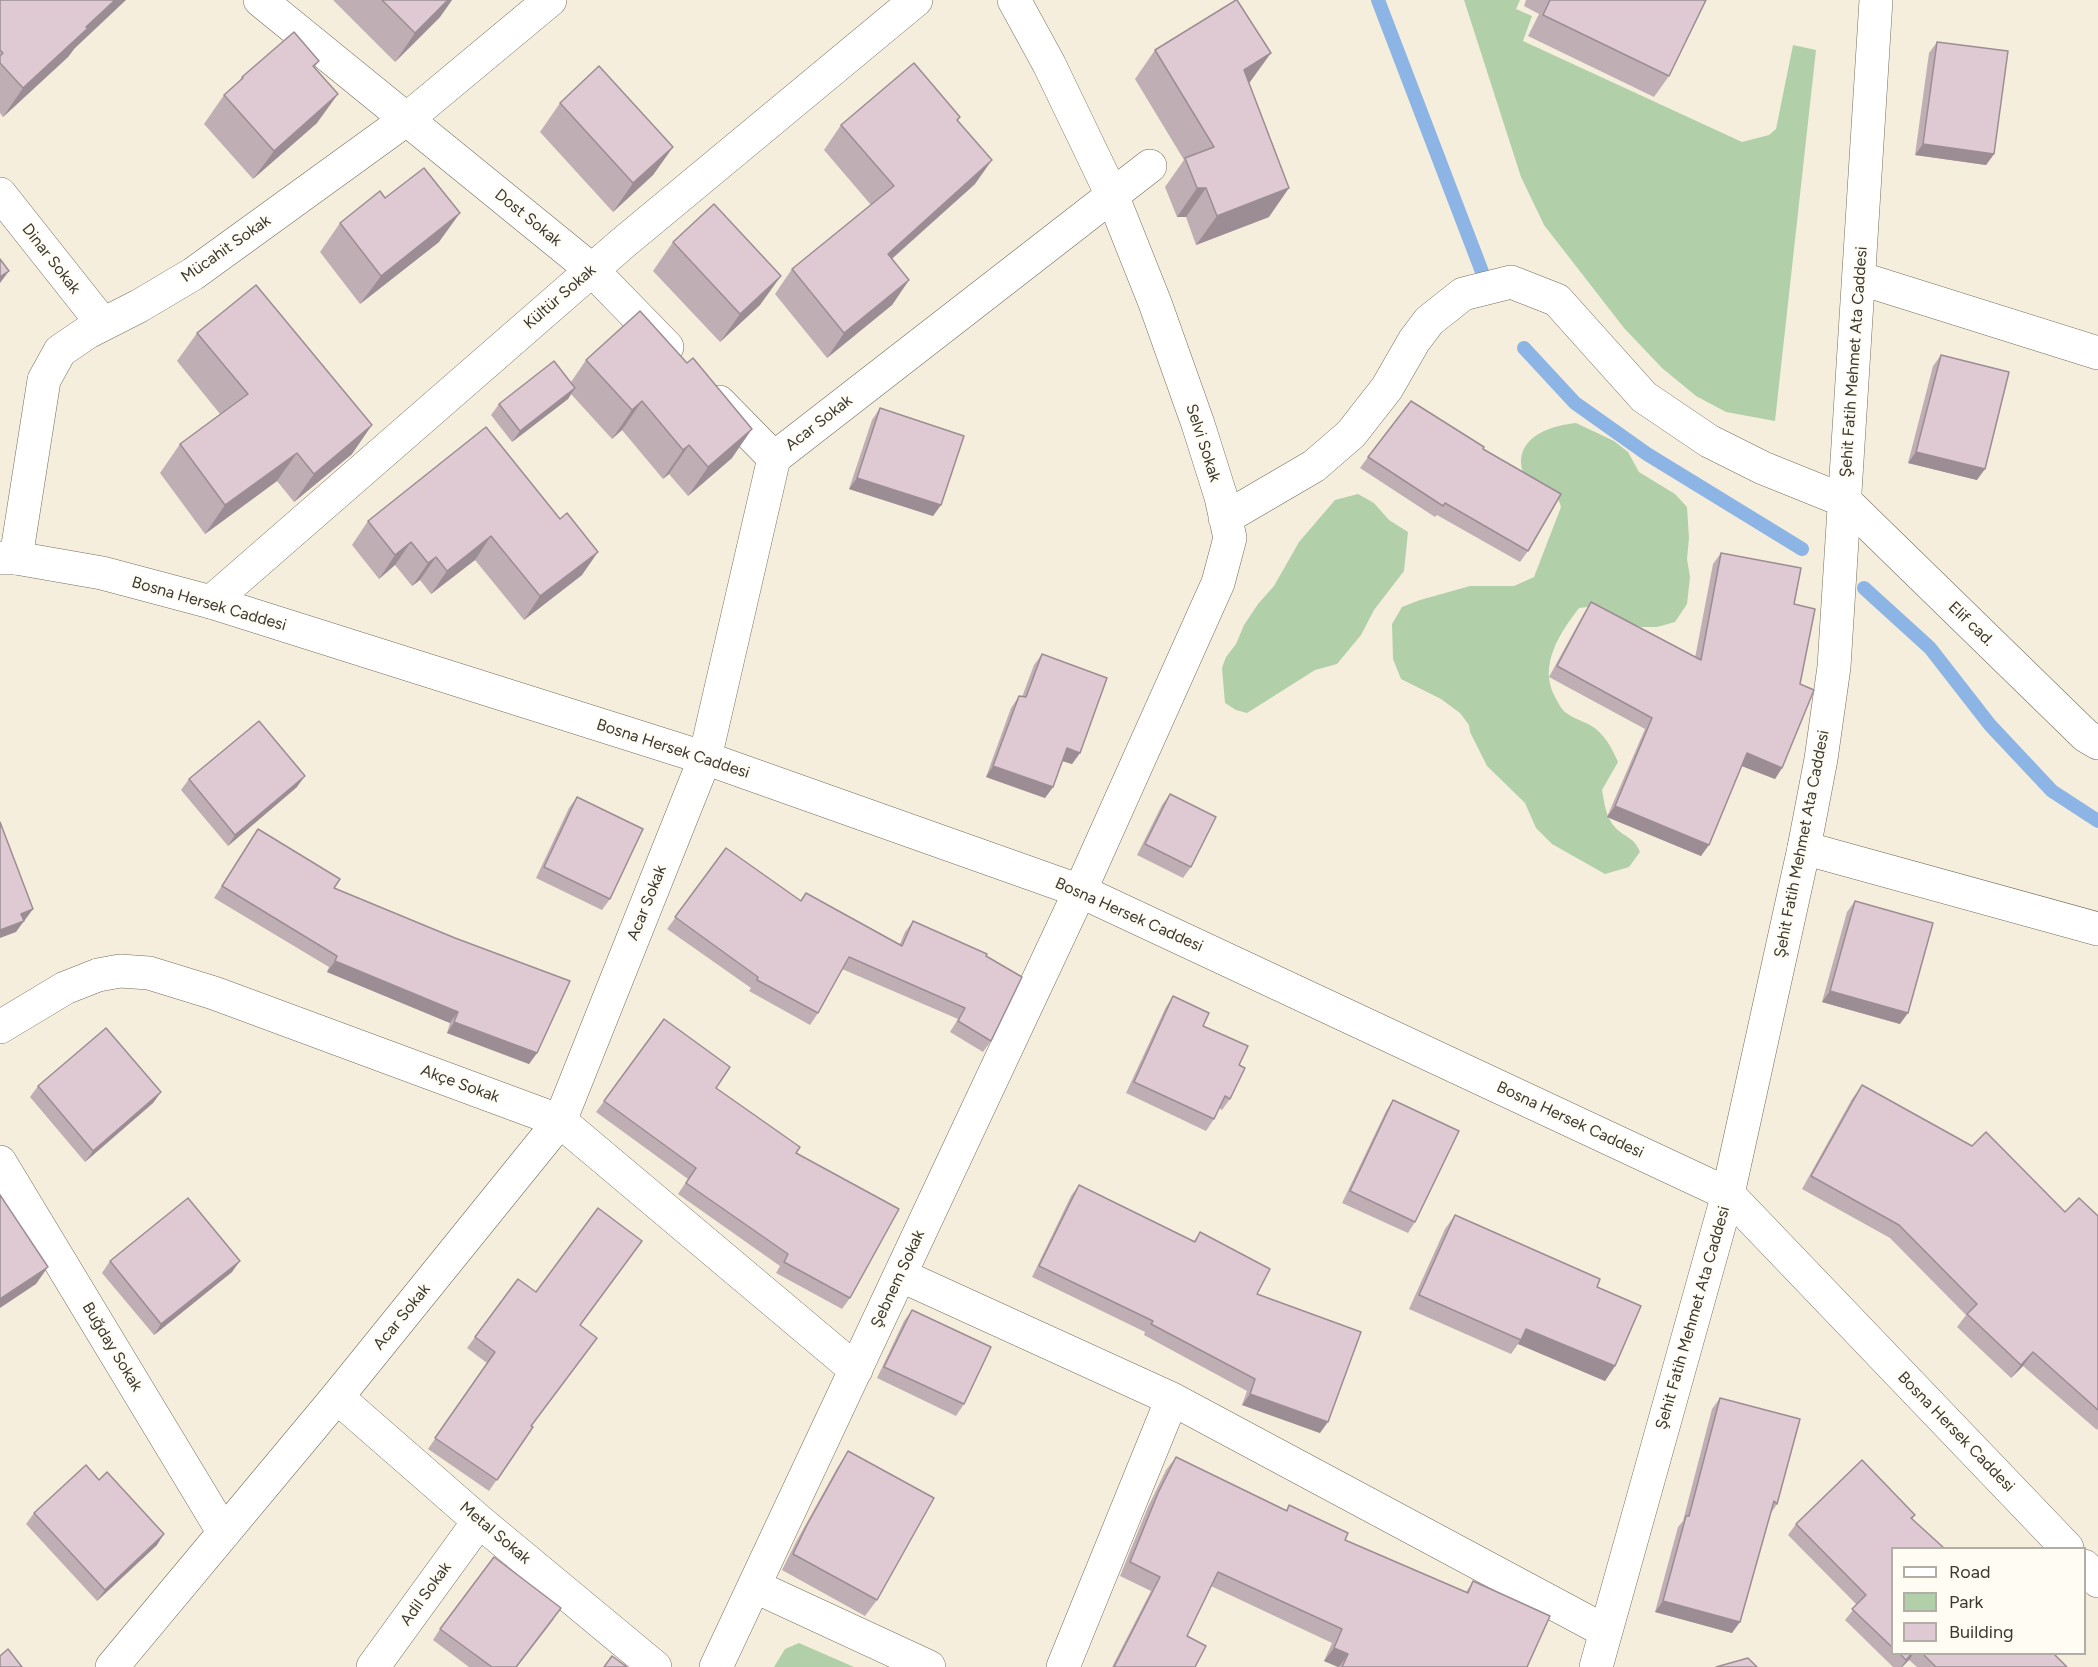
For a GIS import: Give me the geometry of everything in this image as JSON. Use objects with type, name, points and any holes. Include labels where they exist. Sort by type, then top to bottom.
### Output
[{"type":"street","name":"Dost Sokak","points":[[260,0],[592,270],[774,458]]},
{"type":"street","name":"Mücahit Sokak","points":[[8,558],[44,380],[60,351],[103,324],[193,274],[406,119],[549,0]]},
{"type":"street","name":"Kültür Sokak","points":[[211,602],[592,270],[916,0]]},
{"type":"street","name":"Selvi Sokak","points":[[1014,0],[1049,64],[1112,195],[1155,303],[1198,424],[1221,496],[1230,537],[1218,583],[1080,891]]},
{"type":"street","name":"Şehit Fatih Mehmet Ata Caddesi","points":[[1596,1667],[1728,1194],[1804,848],[1821,759],[1834,667],[1876,0]]},
{"type":"street","name":"Acar Sokak","points":[[112,1667],[337,1397],[560,1121],[705,758],[774,458],[1150,165]]},
{"type":"street","name":"Dinar Sokak","points":[[0,194],[103,324]]},
{"type":"street","points":[[1859,278],[2098,353]]},
{"type":"street","points":[[1225,518],[1314,466],[1351,435],[1387,388],[1414,341],[1429,321],[1463,294],[1511,282],[1557,300],[1644,397],[1709,441],[1763,468],[1845,501]]},
{"type":"street","name":"Elif cad.","points":[[1845,501],[2086,736],[2098,743]]},
{"type":"street","name":"Bosna Hersek Caddesi","points":[[8,558],[102,573],[211,602],[705,758],[1080,891],[1728,1194],[2066,1547]]},
{"type":"street","points":[[1804,848],[2098,929]]},
{"type":"street","name":"Şebnem Sokak","points":[[716,1667],[1080,891]]},
{"type":"street","name":"Akçe Sokak","points":[[0,1027],[65,988],[98,975],[120,971],[149,973],[214,993],[560,1121],[856,1370]]},
{"type":"street","name":"Buğday Sokak","points":[[0,1161],[224,1533]]},
{"type":"street","points":[[900,1275],[1172,1399],[1605,1631]]},
{"type":"street","name":"Metal Sokak","points":[[337,1397],[479,1521],[655,1667]]},
{"type":"street","points":[[1063,1667],[1172,1399]]},
{"type":"street","name":"Adil Sokak","points":[[373,1667],[479,1521]]},
{"type":"street","points":[[2086,1567],[2098,1581]]},
{"type":"street","points":[[754,1586],[929,1667]]},
{"type":"green space","points":[[1464,0],[1520,0],[1516,9],[1532,16],[1523,41],[1742,142],[1769,135],[1776,129],[1793,45],[1816,50],[1775,421],[1726,412],[1696,396],[1662,368],[1624,328],[1544,225],[1521,177]]},
{"type":"green space","points":[[1576,423],[1614,441],[1628,452],[1639,472],[1675,494],[1687,507],[1689,538],[1687,559],[1690,577],[1687,604],[1675,622],[1657,627],[1641,627],[1596,606],[1579,608],[1565,628],[1550,661],[1550,685],[1561,707],[1568,714],[1599,732],[1610,746],[1618,762],[1602,790],[1605,807],[1615,827],[1634,842],[1640,852],[1629,867],[1605,874],[1552,844],[1536,828],[1525,803],[1487,766],[1470,732],[1469,725],[1460,713],[1441,699],[1401,679],[1393,659],[1392,624],[1402,607],[1470,586],[1514,586],[1534,577],[1561,507],[1557,495],[1534,485],[1525,477],[1521,465],[1522,453],[1526,445],[1540,433],[1558,426]]},
{"type":"green space","points":[[1358,494],[1374,503],[1389,520],[1408,532],[1404,571],[1374,610],[1361,635],[1337,664],[1315,670],[1247,713],[1236,710],[1225,703],[1222,668],[1244,625],[1274,586],[1299,542],[1335,500]]},
{"type":"green space","points":[[799,1643],[854,1667],[774,1667],[785,1649]]},
{"type":"building","points":[[0,0],[115,0],[23,88],[0,63],[0,56],[3,53],[0,50]]},
{"type":"building","points":[[382,0],[448,0],[415,33]]},
{"type":"building","points":[[1236,0],[1271,53],[1244,70],[1289,188],[1217,216],[1206,188],[1197,188],[1185,158],[1214,147],[1155,50]]},
{"type":"building","points":[[1550,0],[1706,0],[1669,76],[1543,15]]},
{"type":"building","points":[[294,32],[319,61],[313,66],[338,94],[274,151],[224,95]]},
{"type":"building","points":[[1937,42],[2008,51],[1994,154],[1923,144]]},
{"type":"building","points":[[914,63],[960,117],[957,120],[992,160],[888,254],[909,280],[844,333],[792,269],[894,186],[841,125]]},
{"type":"building","points":[[599,66],[673,147],[633,183],[560,103]]},
{"type":"building","points":[[424,168],[460,213],[381,276],[340,223],[380,191],[385,198]]},
{"type":"building","points":[[714,204],[781,276],[740,314],[673,242]]},
{"type":"building","points":[[0,259],[9,271],[0,277]]},
{"type":"building","points":[[256,285],[372,425],[314,474],[297,453],[225,505],[180,444],[248,394],[197,333]]},
{"type":"building","points":[[640,311],[687,363],[693,358],[752,429],[708,467],[689,445],[683,450],[642,401],[632,410],[586,360]]},
{"type":"building","points":[[1941,355],[2009,372],[1985,469],[1916,452]]},
{"type":"building","points":[[554,361],[575,388],[520,431],[499,404]]},
{"type":"building","points":[[1411,401],[1484,447],[1483,449],[1561,494],[1528,551],[1445,503],[1443,506],[1368,457]]},
{"type":"building","points":[[880,408],[964,436],[941,505],[857,478]]},
{"type":"building","points":[[486,427],[560,519],[567,513],[598,552],[540,596],[491,536],[447,571],[436,557],[428,563],[411,542],[395,555],[368,521]]},
{"type":"building","points":[[1721,553],[1801,568],[1794,604],[1815,609],[1800,684],[1814,690],[1782,768],[1747,753],[1709,845],[1615,806],[1652,718],[1557,666],[1591,602],[1701,660]]},
{"type":"building","points":[[1042,654],[1107,678],[1080,753],[1067,748],[1053,787],[993,766],[1019,696],[1026,697]]},
{"type":"building","points":[[259,721],[305,776],[235,835],[189,779]]},
{"type":"building","points":[[1170,794],[1216,817],[1191,867],[1145,844]]},
{"type":"building","points":[[577,797],[643,829],[610,899],[544,867]]},
{"type":"building","points":[[0,822],[33,909],[21,914],[24,921],[0,930]]},
{"type":"building","points":[[258,829],[340,879],[334,888],[455,938],[570,981],[537,1053],[454,1022],[458,1012],[335,961],[337,956],[222,886]]},
{"type":"building","points":[[726,848],[801,901],[806,893],[902,946],[913,921],[987,954],[986,956],[1022,977],[991,1041],[958,1021],[965,1008],[849,957],[818,1013],[757,980],[758,977],[675,917]]},
{"type":"building","points":[[1855,901],[1933,923],[1908,1013],[1830,991]]},
{"type":"building","points":[[1173,996],[1209,1013],[1203,1026],[1248,1046],[1239,1065],[1245,1068],[1230,1099],[1225,1096],[1214,1119],[1134,1082]]},
{"type":"building","points":[[664,1019],[730,1067],[716,1088],[800,1147],[796,1153],[899,1209],[850,1298],[784,1262],[788,1254],[686,1183],[696,1168],[604,1101]]},
{"type":"building","points":[[106,1028],[161,1092],[93,1151],[38,1086]]},
{"type":"building","points":[[1862,1085],[1972,1146],[1986,1132],[2065,1212],[2079,1198],[2098,1216],[2098,1410],[2033,1352],[2021,1365],[1967,1314],[1977,1304],[1899,1225],[1811,1176]]},
{"type":"building","points":[[1393,1100],[1459,1131],[1415,1222],[1350,1191]]},
{"type":"building","points":[[1079,1185],[1195,1242],[1200,1232],[1270,1269],[1257,1294],[1361,1332],[1328,1422],[1250,1394],[1255,1379],[1151,1324],[1153,1321],[1039,1266]]},
{"type":"building","points":[[0,1195],[48,1267],[0,1299]]},
{"type":"building","points":[[188,1198],[240,1261],[161,1324],[110,1261]]},
{"type":"building","points":[[598,1208],[642,1241],[580,1325],[597,1338],[531,1426],[533,1427],[497,1480],[435,1438],[495,1352],[475,1337],[518,1279],[536,1292]]},
{"type":"building","points":[[1455,1215],[1600,1279],[1597,1287],[1641,1306],[1615,1366],[1526,1329],[1521,1340],[1419,1295]]},
{"type":"building","points":[[912,1310],[991,1347],[964,1404],[884,1367]]},
{"type":"building","points":[[1720,1398],[1800,1419],[1777,1504],[1774,1501],[1740,1622],[1663,1601],[1686,1516],[1689,1516]]},
{"type":"building","points":[[848,1451],[934,1498],[877,1600],[793,1554]]},
{"type":"building","points":[[1176,1457],[1287,1511],[1289,1505],[1348,1533],[1345,1540],[1468,1593],[1473,1581],[1550,1616],[1527,1667],[1342,1667],[1348,1654],[1334,1648],[1342,1629],[1218,1572],[1187,1636],[1206,1646],[1195,1667],[1114,1667],[1160,1577],[1130,1562],[1158,1493]]},
{"type":"building","points":[[1862,1460],[1915,1515],[1911,1518],[1943,1547],[1891,1547],[1891,1646],[1852,1609],[1866,1595],[1796,1524]]},
{"type":"building","points":[[86,1465],[99,1480],[107,1472],[164,1534],[105,1590],[34,1513]]},
{"type":"building","points":[[494,1557],[561,1608],[516,1667],[492,1667],[440,1629]]},
{"type":"building","points":[[8,1649],[22,1667],[0,1667],[0,1656]]},
{"type":"building","points":[[1901,1655],[1910,1655],[1906,1660]]},
{"type":"building","points":[[1924,1655],[2055,1655],[2067,1667],[1936,1667]]},
{"type":"building","points":[[612,1656],[627,1667],[604,1667]]},
{"type":"building","points":[[1748,1658],[1757,1667],[1716,1667]]},
{"type":"waterway","points":[[1378,0],[1484,277]]},
{"type":"waterway","points":[[1524,348],[1575,403],[1647,454],[1802,549]]},
{"type":"waterway","points":[[1864,588],[1930,648],[1990,725],[2052,791],[2098,821]]}]
